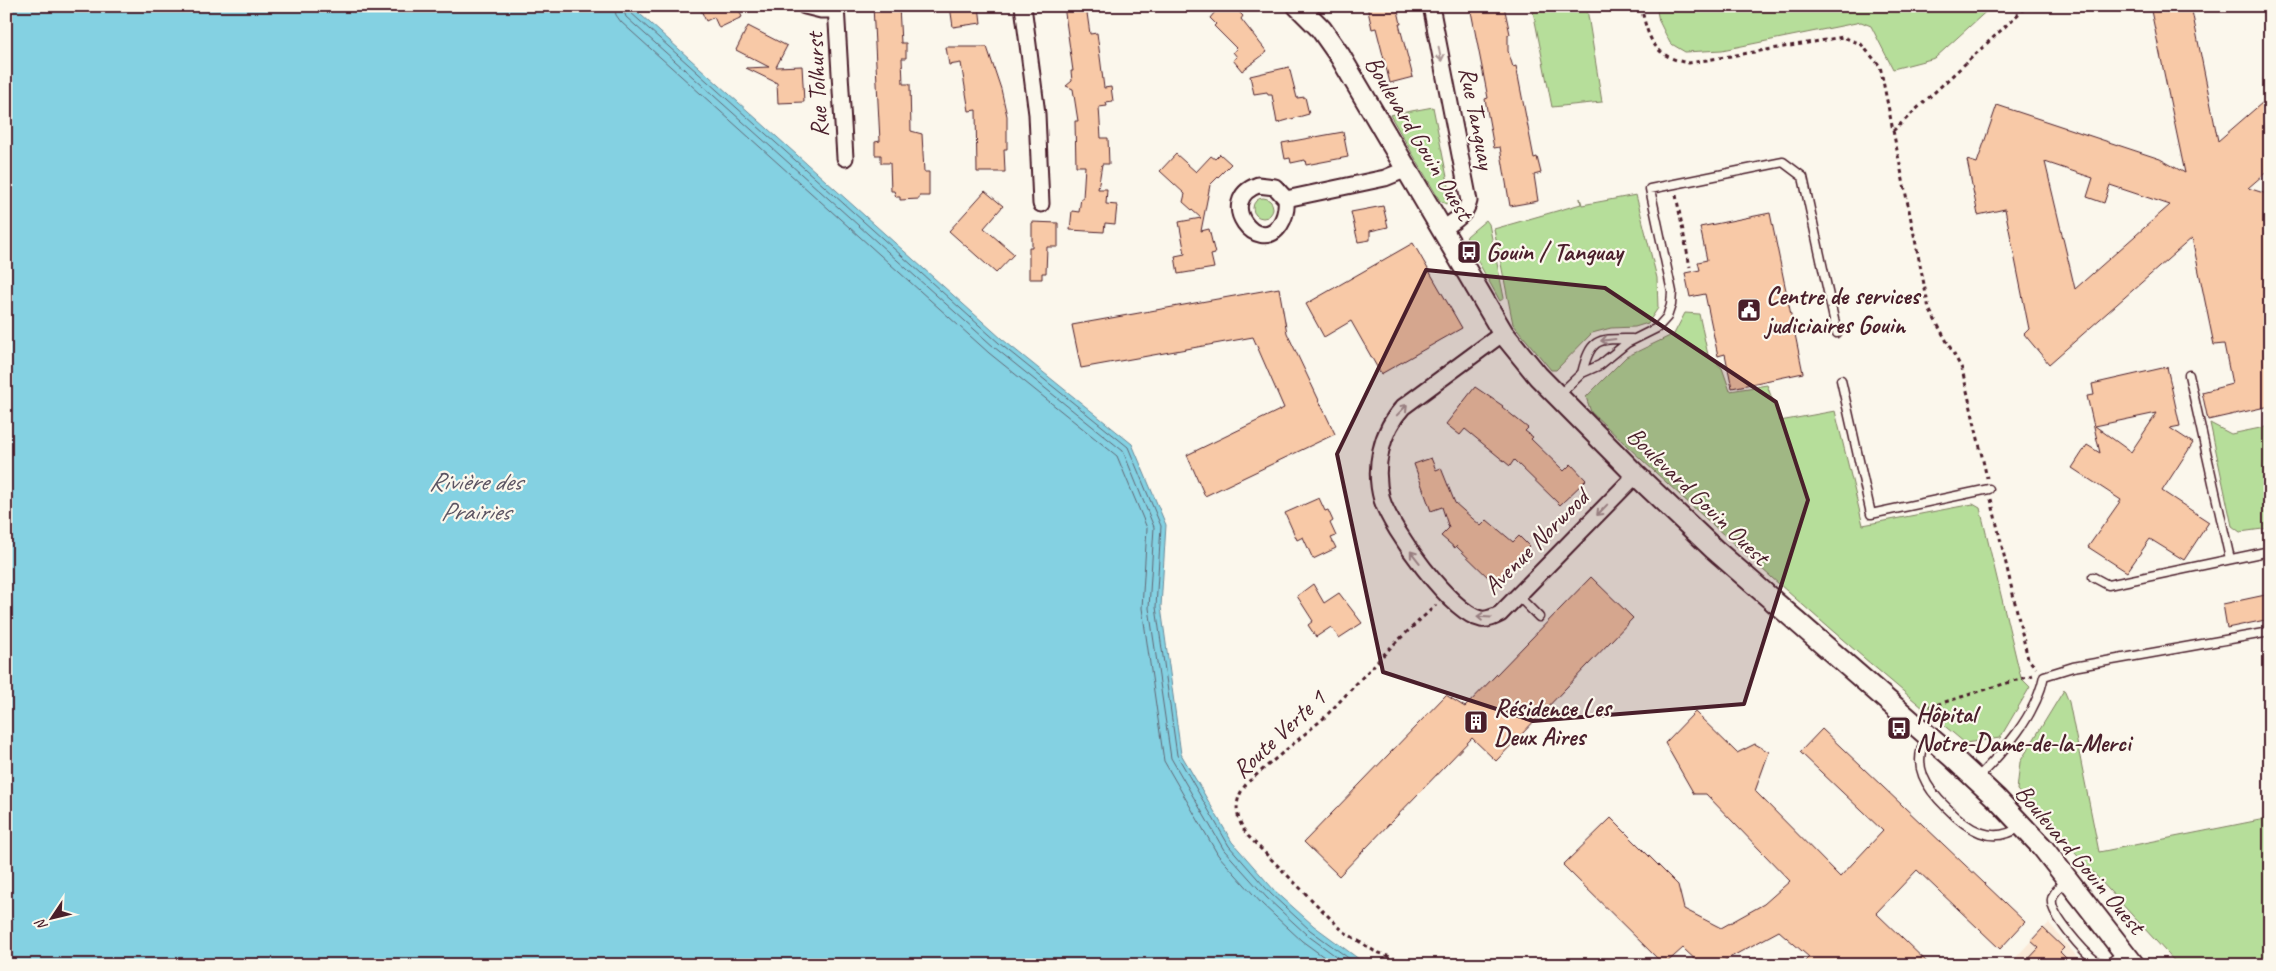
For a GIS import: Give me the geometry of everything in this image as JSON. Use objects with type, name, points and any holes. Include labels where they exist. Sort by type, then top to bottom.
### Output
[{"type":"street","name":"Rue Tolhurst","points":[[805,6],[820,10],[836,8],[845,158]]},
{"type":"street","points":[[1023,6],[1037,114],[1040,204]]},
{"type":"street","name":"Boulevard Gouin Ouest","points":[[1298,6],[1321,29],[1334,46],[1503,333],[1558,396],[1636,475],[1770,601],[1928,736],[2023,825],[2129,959]]},
{"type":"street","name":"Rue Tanguay","points":[[1431,6],[1469,198],[1469,204],[1463,213],[1443,229]]},
{"type":"street","points":[[1286,199],[1385,178],[1407,169]]},
{"type":"street","name":"Avenue Norwood","points":[[1503,333],[1397,413],[1383,443],[1379,479],[1382,500],[1399,535],[1437,583],[1466,611],[1481,619],[1492,618],[1505,610],[1636,475]]},
{"type":"lane","points":[[1558,396],[1582,373],[1600,365],[1634,340],[1657,328],[1666,318],[1671,305],[1672,292],[1650,189],[1783,162],[1803,177],[1837,333]]},
{"type":"lane","points":[[1582,373],[1587,352],[1597,342],[1607,339],[1634,340]]},
{"type":"lane","points":[[2190,376],[2230,559]]},
{"type":"lane","points":[[1840,380],[1871,514],[1989,489]]},
{"type":"lane","points":[[2093,577],[2108,585],[2270,551]]},
{"type":"lane","points":[[1518,596],[1539,617]]},
{"type":"lane","points":[[1976,779],[2008,746],[2041,693],[2044,676],[2073,667],[2270,632]]},
{"type":"lane","points":[[1928,736],[1920,754],[1926,787],[1960,821],[1977,832],[1993,835],[2011,833],[2023,825]]},
{"type":"lane","points":[[2068,880],[2056,891],[2052,899],[2053,909],[2059,920],[2096,962],[2108,964],[2129,959]]},
{"type":"path","points":[[1641,6],[1647,35],[1658,50],[1676,61],[1689,63],[1843,37],[1861,44],[1880,66],[1929,308],[1962,369],[2028,659],[2044,676]]},
{"type":"path","points":[[1893,131],[2027,6]]},
{"type":"path","points":[[1674,184],[1690,267]]},
{"type":"path","name":"Route Verte 1","points":[[1412,965],[1374,951],[1343,931],[1248,836],[1239,821],[1236,806],[1241,791],[1248,782],[1325,717],[1392,646],[1438,602]]},
{"type":"path","points":[[1918,710],[2032,675],[2044,676]]},
{"type":"highlighted area","points":[[1426,270],[1605,288],[1776,402],[1808,500],[1744,704],[1533,721],[1383,672],[1337,454]]},
{"type":"shaded area","points":[[2049,923],[2084,965],[2009,965],[2031,941]]},
{"type":"green space","points":[[1532,6],[1602,6],[1587,9],[1602,102],[1552,107]]},
{"type":"green space","points":[[1656,6],[1992,6],[1935,58],[1893,69],[1871,26],[1861,22],[1722,50],[1685,52],[1670,43],[1659,21]]},
{"type":"green space","points":[[1433,107],[1451,197],[1450,201],[1446,204],[1440,201],[1390,115]]},
{"type":"green space","points":[[1636,195],[1657,278],[1658,308],[1648,323],[1635,327],[1611,328],[1592,333],[1556,370],[1551,370],[1513,324],[1494,229],[1581,204],[1580,198],[1582,205]]},
{"type":"green space","points":[[1259,198],[1267,198],[1273,204],[1273,212],[1267,218],[1259,218],[1253,212],[1253,204]]},
{"type":"green space","points":[[1486,220],[1489,224],[1504,298],[1500,301],[1466,240],[1467,236]]},
{"type":"green space","points":[[1685,313],[1699,314],[1708,355],[1722,368],[1730,391],[1767,385],[1780,421],[1835,411],[1863,525],[1973,504],[1980,508],[2021,678],[2030,687],[2000,738],[1965,743],[1775,581],[1591,412],[1586,397],[1626,357],[1674,334]]},
{"type":"green space","points":[[2210,423],[2231,434],[2270,426],[2270,528],[2240,532],[2232,526]]},
{"type":"green space","points":[[2064,690],[2069,702],[2099,852],[2270,818],[2270,965],[2178,965],[2017,790],[2020,762]]},
{"type":"water","name":"Rivière des Prairies","points":[[6,6],[631,6],[1002,339],[1132,444],[1166,525],[1161,607],[1181,754],[1232,842],[1274,890],[1314,926],[1367,965],[6,965]]},
{"type":"building","points":[[699,6],[737,6],[742,17],[719,28],[714,17],[706,21]]},
{"type":"building","points":[[873,6],[899,6],[901,43],[906,43],[906,58],[902,58],[903,84],[910,84],[911,131],[922,134],[924,172],[929,172],[929,196],[919,196],[919,199],[900,200],[900,197],[896,197],[894,191],[891,191],[890,163],[881,163],[881,155],[875,155],[875,142],[880,141]]},
{"type":"building","points":[[950,6],[979,6],[981,23],[953,27]]},
{"type":"building","points":[[1064,6],[1086,6],[1090,34],[1097,33],[1104,88],[1111,87],[1113,101],[1106,102],[1107,106],[1099,107],[1101,138],[1108,138],[1109,164],[1102,164],[1098,189],[1107,189],[1106,204],[1117,205],[1115,224],[1105,223],[1104,232],[1070,230],[1072,211],[1079,212],[1081,198],[1083,198],[1085,166],[1076,166],[1075,121],[1078,121],[1073,89],[1066,86],[1072,81],[1071,71],[1073,71]]},
{"type":"building","points":[[1220,6],[1233,6],[1243,16],[1241,19],[1267,52],[1242,71],[1233,60],[1237,57],[1233,52],[1237,49],[1214,26],[1216,24],[1210,18]]},
{"type":"building","points":[[1367,6],[1397,6],[1401,24],[1399,24],[1413,77],[1390,83],[1376,28],[1372,29]]},
{"type":"building","points":[[1470,6],[1504,6],[1510,34],[1508,35],[1508,51],[1513,67],[1516,66],[1534,158],[1537,157],[1541,173],[1534,175],[1538,201],[1510,206],[1500,147],[1494,148],[1485,99],[1488,98]]},
{"type":"building","points":[[2150,6],[2191,6],[2218,141],[2270,96],[2270,169],[2248,188],[2270,195],[2270,406],[2208,420],[2202,392],[2232,384],[2224,344],[2214,345],[2192,238],[2049,364],[2024,334],[2029,329],[2005,209],[1978,215],[1967,160],[1977,163],[1997,105],[2160,159],[2185,173]],"holes":[[[2045,162],[2093,178],[2087,197],[2104,203],[2110,185],[2170,205],[2075,289]]]},
{"type":"building","points":[[748,26],[787,46],[776,67],[802,66],[804,102],[778,103],[777,83],[746,68],[769,67],[736,50]]},
{"type":"building","points":[[946,47],[987,47],[1001,89],[1007,116],[1007,149],[1004,149],[1005,172],[977,172],[976,110],[969,111],[961,63],[949,65]]},
{"type":"building","points":[[1289,67],[1297,98],[1305,97],[1309,114],[1277,123],[1272,95],[1268,95],[1267,92],[1254,94],[1250,76]]},
{"type":"building","points":[[1343,132],[1348,157],[1306,165],[1305,160],[1291,163],[1290,158],[1285,159],[1282,143]]},
{"type":"building","points":[[1176,154],[1196,172],[1211,156],[1215,159],[1220,154],[1231,164],[1210,185],[1201,231],[1209,229],[1215,254],[1211,255],[1214,268],[1178,274],[1175,256],[1185,254],[1179,222],[1201,218],[1183,202],[1185,194],[1160,171]]},
{"type":"building","points":[[985,191],[1003,206],[984,228],[1014,254],[996,273],[949,231]]},
{"type":"building","points":[[1383,206],[1388,227],[1370,231],[1370,240],[1358,242],[1351,212]]},
{"type":"building","name":"Centre de services judiciaires Gouin","points":[[1770,213],[1803,373],[1732,388],[1725,354],[1718,356],[1705,294],[1690,297],[1685,273],[1700,270],[1698,262],[1707,260],[1700,227]]},
{"type":"building","points":[[1032,222],[1058,223],[1058,247],[1047,247],[1046,273],[1042,273],[1042,279],[1029,279],[1029,247],[1032,247]]},
{"type":"building","points":[[1413,243],[1462,328],[1381,374],[1351,321],[1324,337],[1306,304]]},
{"type":"building","points":[[1279,288],[1287,333],[1335,434],[1205,496],[1187,455],[1284,408],[1253,337],[1081,368],[1072,325]]},
{"type":"building","points":[[2167,367],[2180,426],[2170,428],[2193,443],[2162,491],[2209,522],[2184,560],[2150,539],[2127,572],[2088,547],[2121,500],[2072,468],[2087,445],[2100,453],[2087,396],[2094,395],[2092,384]],"holes":[[[2157,413],[2131,452],[2095,426]]]},
{"type":"building","points":[[1475,387],[1503,406],[1528,428],[1525,431],[1533,437],[1531,439],[1564,471],[1571,464],[1586,480],[1560,505],[1514,460],[1510,466],[1465,429],[1460,435],[1446,424]]},
{"type":"building","points":[[1431,458],[1436,470],[1441,468],[1455,503],[1481,526],[1487,520],[1513,542],[1519,536],[1529,546],[1494,583],[1456,546],[1455,548],[1441,536],[1449,528],[1442,507],[1431,511],[1414,464]]},
{"type":"building","points":[[1319,498],[1325,511],[1328,510],[1333,521],[1330,523],[1336,536],[1331,538],[1336,548],[1313,559],[1303,537],[1297,540],[1285,513]]},
{"type":"building","name":"Résidence Les Deux Aires","points":[[1591,577],[1633,618],[1496,761],[1472,738],[1339,876],[1304,842],[1446,695],[1465,707]]},
{"type":"building","points":[[1313,584],[1324,603],[1339,593],[1362,623],[1339,638],[1331,627],[1316,637],[1308,625],[1313,621],[1297,596]]},
{"type":"building","points":[[2270,594],[2270,619],[2227,628],[2223,604]]},
{"type":"building","points":[[1695,712],[1737,753],[1755,744],[1769,752],[1755,791],[1840,877],[1883,831],[1800,752],[1822,729],[2025,922],[2000,949],[1917,870],[1876,913],[1930,965],[1801,965],[1809,957],[1779,931],[1716,965],[1701,965],[1683,948],[1664,965],[1563,865],[1611,818],[1678,885],[1684,909],[1721,928],[1764,904],[1790,881],[1706,794],[1694,794],[1665,743]]},
{"type":"building","points":[[2043,928],[2064,948],[2060,952],[2073,965],[2023,965],[2039,948],[2031,941]]},
{"type":"place","name":"Gouin / Tanguay","points":[[1469,252]]},
{"type":"place","name":"Centre de services judiciaires Gouin","points":[[1749,310]]},
{"type":"place","name":"Résidence Les Deux Aires","points":[[1476,722]]},
{"type":"place","name":"Hôpital Notre-Dame-de-la-Merci","points":[[1899,728]]}]
